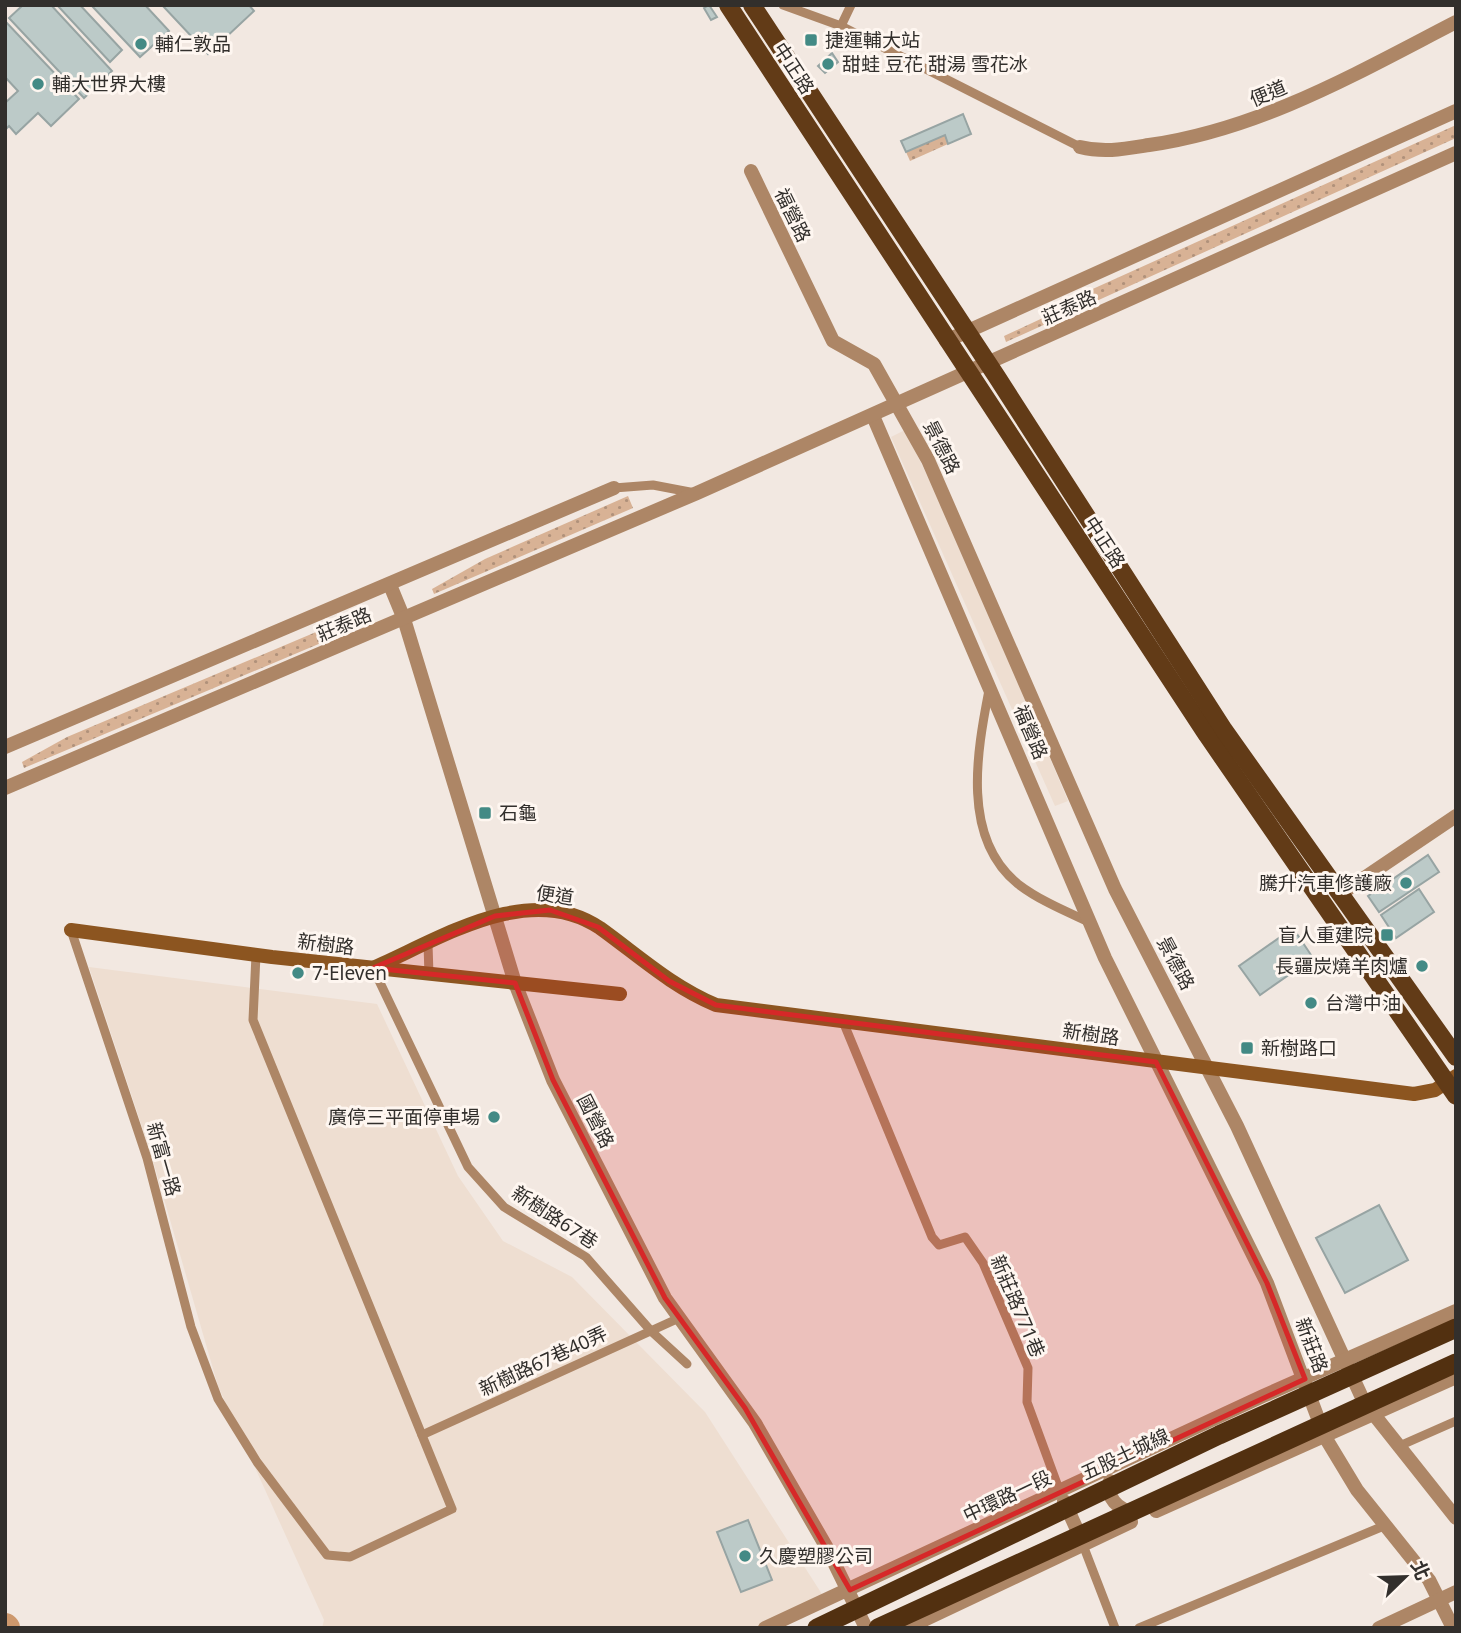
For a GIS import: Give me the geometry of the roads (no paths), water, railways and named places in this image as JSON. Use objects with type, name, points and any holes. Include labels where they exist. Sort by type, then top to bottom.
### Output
[{"type":"highway","name":"五股土城線","points":[[817,1628],[1219,1435],[1456,1328]]},
{"type":"highway","points":[[878,1628],[1456,1363]]},
{"type":"main road","name":"中正路","points":[[728,5],[1207,735],[1453,1085]]},
{"type":"main road","name":"中正路","points":[[752,5],[989,365],[1224,730],[1456,1057]]},
{"type":"main road","name":"便道","points":[[373,968],[495,916],[528,909],[575,915],[598,927],[669,981],[716,1005]]},
{"type":"main road","name":"新樹路","points":[[71,930],[256,955],[620,995]]},
{"type":"main road","name":"新樹路","points":[[716,1005],[842,1019],[1209,1070],[1414,1094],[1453,1085]]},
{"type":"street","name":"便道","points":[[1080,147],[1101,153],[1189,139],[1255,120],[1456,22]]},
{"type":"street","name":"莊泰路","points":[[946,341],[1456,111]]},
{"type":"street","name":"莊泰路","points":[[5,788],[873,416],[1456,153]]},
{"type":"street","name":"福營路","points":[[751,171],[833,341],[874,364],[897,405]]},
{"type":"street","name":"景德路","points":[[897,405],[944,494],[1115,889],[1209,1070],[1345,1361],[1373,1415],[1456,1518]]},
{"type":"street","name":"福營路","points":[[873,416],[1091,923],[1156,1062]]},
{"type":"street","name":"莊泰路","points":[[5,747],[614,488]]},
{"type":"street","name":"國營路","points":[[390,585],[404,619],[515,983],[553,1080],[677,1318],[746,1408],[850,1590],[866,1628]]},
{"type":"street","points":[[1339,895],[1456,816]]},
{"type":"street","name":"新莊路","points":[[1156,1062],[1267,1283],[1325,1437],[1343,1470],[1429,1580],[1453,1628]]},
{"type":"street","name":"中環路一段","points":[[765,1628],[1456,1311]]},
{"type":"street","points":[[907,1628],[1152,1513],[1456,1377]]},
{"type":"street","points":[[1132,1458],[1113,1476],[1108,1486],[1111,1498],[1119,1509],[1135,1514],[1152,1513]]},
{"type":"street","points":[[1060,1492],[1083,1545]]},
{"type":"street","points":[[1379,1628],[1456,1592]]},
{"type":"lane","points":[[783,5],[841,26],[1080,147]]},
{"type":"lane","points":[[841,26],[851,5]]},
{"type":"lane","name":"莊泰路","points":[[614,488],[653,485],[697,493]]},
{"type":"lane","points":[[990,685],[977,751],[976,782],[981,820],[996,858],[1016,882],[1038,897],[1091,923]]},
{"type":"lane","name":"新富一路","points":[[71,930],[147,1158],[191,1327],[218,1399],[257,1462],[327,1555],[350,1557],[452,1508],[422,1435]]},
{"type":"lane","points":[[428,944],[429,975]]},
{"type":"lane","points":[[256,955],[253,1020],[422,1435]]},
{"type":"lane","name":"新樹路67巷","points":[[373,968],[474,1174],[504,1207],[586,1257],[651,1331],[687,1364]]},
{"type":"lane","name":"新莊路771巷","points":[[842,1019],[932,1237],[939,1245],[965,1237],[983,1263],[1028,1368],[1027,1402],[1060,1492]]},
{"type":"lane","name":"新樹路67巷40弄","points":[[422,1435],[677,1318]]},
{"type":"lane","points":[[1397,1447],[1456,1421]]},
{"type":"lane","points":[[1139,1628],[1387,1525]]},
{"type":"lane","points":[[1083,1545],[1115,1628]]},
{"type":"place","name":"捷運輔大站","points":[[811,40]]},
{"type":"place","name":"輔仁敦品","points":[[141,44]]},
{"type":"place","name":"甜蛙 豆花 甜湯 雪花冰","points":[[828,64]]},
{"type":"place","name":"輔大世界大樓","points":[[38,84]]},
{"type":"place","name":"石龜","points":[[485,813]]},
{"type":"place","name":"騰升汽車修護廠","points":[[1406,883]]},
{"type":"place","name":"盲人重建院","points":[[1387,935]]},
{"type":"place","name":"長疆炭燒羊肉爐","points":[[1422,966]]},
{"type":"place","name":"7-Eleven","points":[[298,973]]},
{"type":"place","name":"台灣中油","points":[[1311,1003]]},
{"type":"place","name":"新樹路口","points":[[1247,1048]]},
{"type":"place","name":"廣停三平面停車場","points":[[494,1117]]},
{"type":"place","name":"久慶塑膠公司","points":[[745,1556]]}]
